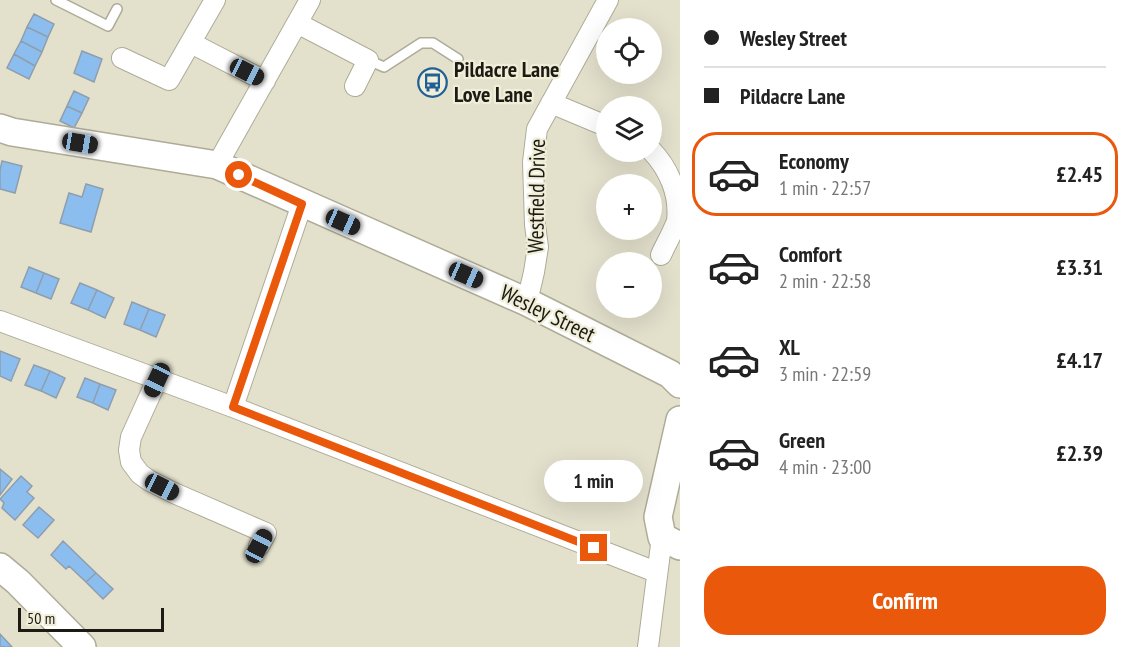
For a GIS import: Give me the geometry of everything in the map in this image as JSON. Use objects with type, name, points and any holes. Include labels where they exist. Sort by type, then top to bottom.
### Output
[{"type":"street","points":[[122,58],[169,80],[215,0]]},
{"type":"street","points":[[218,165],[310,0]]},
{"type":"street","name":"Westfield Drive","points":[[527,302],[538,247],[533,162],[537,129],[608,0]]},
{"type":"street","points":[[297,23],[369,60],[356,86]]},
{"type":"street","points":[[191,43],[265,81]]},
{"type":"street","points":[[551,103],[596,122]]},
{"type":"street","name":"Wesley Street","points":[[0,129],[218,165],[527,302],[670,374],[680,384]]},
{"type":"street","points":[[661,162],[677,181],[679,209],[676,222],[662,253]]},
{"type":"street","points":[[233,407],[302,204]]},
{"type":"street","points":[[0,321],[233,407],[656,572]]},
{"type":"street","points":[[157,380],[131,437],[129,450],[131,462],[140,474],[150,481],[266,533],[259,546]]},
{"type":"street","points":[[648,647],[656,572],[671,541],[658,517],[680,420]]},
{"type":"street","points":[[0,567],[18,582],[82,647]]},
{"type":"lane","points":[[56,0],[108,26],[117,9]]},
{"type":"lane","points":[[369,60],[384,68],[421,43],[433,43],[458,59]]},
{"type":"building","points":[[34,14],[54,24],[48,37],[27,27]]},
{"type":"building","points":[[27,27],[48,37],[42,52],[21,41]]},
{"type":"building","points":[[21,41],[42,52],[35,66],[14,54]]},
{"type":"building","points":[[82,51],[102,59],[94,82],[74,73]]},
{"type":"building","points":[[14,54],[35,66],[29,79],[7,68]]},
{"type":"building","points":[[74,91],[89,98],[82,113],[67,106]]},
{"type":"building","points":[[67,106],[82,113],[74,128],[60,121]]},
{"type":"building","points":[[2,161],[22,166],[15,193],[0,189]]},
{"type":"building","points":[[86,184],[103,189],[91,232],[60,223],[69,193],[82,197]]},
{"type":"building","points":[[29,267],[44,273],[36,293],[21,287]]},
{"type":"building","points":[[44,273],[59,279],[51,299],[36,293]]},
{"type":"building","points":[[80,283],[97,290],[88,310],[71,303]]},
{"type":"building","points":[[97,290],[114,298],[105,318],[88,310]]},
{"type":"building","points":[[132,302],[149,309],[140,330],[124,324]]},
{"type":"building","points":[[149,309],[165,315],[156,337],[140,330]]},
{"type":"building","points":[[0,351],[20,359],[11,381],[0,376]]},
{"type":"building","points":[[34,365],[50,371],[41,391],[25,385]]},
{"type":"building","points":[[50,371],[65,378],[56,398],[41,391]]},
{"type":"building","points":[[85,378],[100,384],[93,403],[77,397]]},
{"type":"building","points":[[100,384],[116,390],[108,410],[93,403]]},
{"type":"building","points":[[0,469],[12,479],[0,495]]},
{"type":"building","points":[[21,476],[32,486],[27,492],[34,498],[15,520],[2,508],[4,503],[0,499]]},
{"type":"building","points":[[39,507],[54,520],[38,538],[23,525]]},
{"type":"building","points":[[63,541],[96,573],[86,582],[69,566],[66,569],[51,555]]},
{"type":"building","points":[[96,573],[113,589],[103,599],[86,582]]},
{"type":"building","points":[[0,634],[12,647],[0,647]]},
{"type":"place","name":"Pildacre Lane Love Lane","points":[[433,82]]},
{"type":"route","points":[[239,175],[302,204],[233,407],[594,548]]}]
